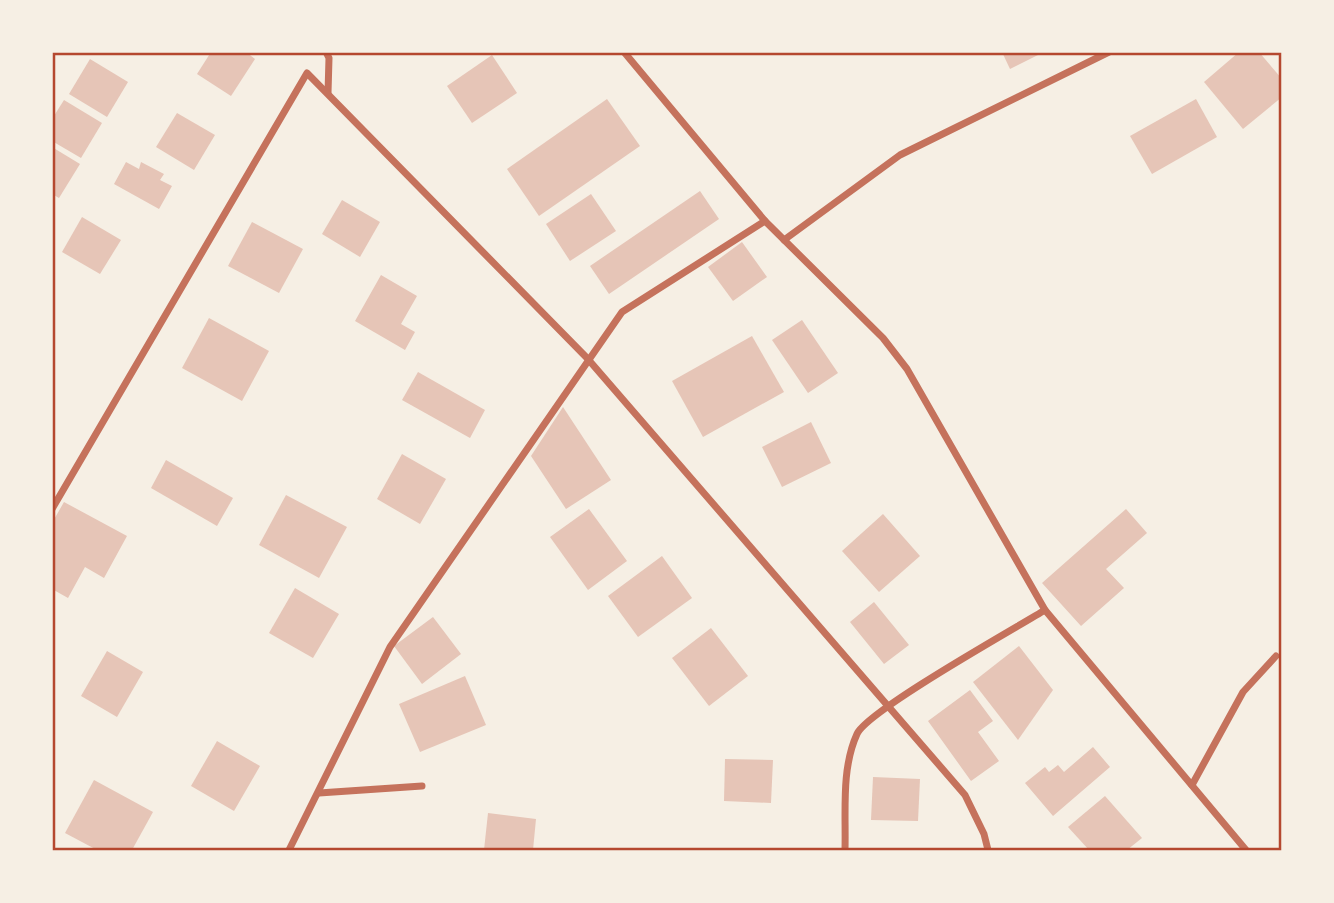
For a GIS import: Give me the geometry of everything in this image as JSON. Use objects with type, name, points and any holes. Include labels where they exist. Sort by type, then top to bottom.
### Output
[{"type":"street","points":[[326,52],[329,58],[328,93]]},
{"type":"street","points":[[624,52],[765,221],[883,338],[907,369],[1045,610],[1246,850]]},
{"type":"street","points":[[784,240],[900,155],[1109,52]]},
{"type":"street","points":[[52,509],[307,73],[587,358],[965,795],[984,834],[988,850]]},
{"type":"street","points":[[289,850],[390,647],[587,358],[622,312],[765,221]]},
{"type":"street","points":[[845,850],[847,767],[858,731],[888,706],[1045,610]]},
{"type":"street","points":[[1192,785],[1243,692],[1276,656]]},
{"type":"street","points":[[319,793],[422,786]]},
{"type":"building","points":[[211,52],[246,52],[255,59],[231,96],[197,74]]},
{"type":"building","points":[[1002,52],[1044,52],[1010,69]]},
{"type":"building","points":[[1239,52],[1259,52],[1282,79],[1282,97],[1243,129],[1204,82]]},
{"type":"building","points":[[492,55],[517,93],[472,123],[447,86]]},
{"type":"building","points":[[90,59],[128,82],[107,117],[69,94]]},
{"type":"building","points":[[607,99],[640,146],[539,216],[507,169]]},
{"type":"building","points":[[1196,99],[1217,137],[1152,174],[1130,136]]},
{"type":"building","points":[[64,100],[102,123],[81,158],[52,141],[52,119]]},
{"type":"building","points":[[177,113],[215,135],[194,170],[156,147]]},
{"type":"building","points":[[52,147],[80,164],[59,198],[52,194]]},
{"type":"building","points":[[126,162],[139,169],[141,162],[164,174],[160,180],[172,186],[159,209],[114,184]]},
{"type":"building","points":[[700,191],[719,219],[609,294],[590,266]]},
{"type":"building","points":[[591,194],[616,231],[570,261],[546,224]]},
{"type":"building","points":[[342,200],[380,222],[360,257],[322,234]]},
{"type":"building","points":[[82,217],[121,240],[100,274],[62,252]]},
{"type":"building","points":[[252,222],[303,249],[279,293],[228,266]]},
{"type":"building","points":[[742,242],[767,277],[733,301],[708,267]]},
{"type":"building","points":[[381,275],[417,296],[401,324],[415,332],[405,350],[355,321]]},
{"type":"building","points":[[209,318],[269,351],[242,401],[182,368]]},
{"type":"building","points":[[802,320],[838,373],[808,393],[772,340]]},
{"type":"building","points":[[752,336],[784,392],[703,437],[672,381]]},
{"type":"building","points":[[418,372],[485,410],[470,438],[402,400]]},
{"type":"building","points":[[563,407],[611,480],[566,509],[531,456]]},
{"type":"building","points":[[811,422],[831,463],[782,487],[762,447]]},
{"type":"building","points":[[402,454],[446,479],[420,524],[377,499]]},
{"type":"building","points":[[166,460],[233,498],[217,526],[151,488]]},
{"type":"building","points":[[286,495],[347,527],[319,578],[259,545]]},
{"type":"building","points":[[64,502],[127,536],[104,578],[85,567],[68,598],[52,589],[52,523]]},
{"type":"building","points":[[589,509],[627,561],[588,590],[550,537]]},
{"type":"building","points":[[1126,509],[1147,533],[1106,569],[1124,588],[1081,626],[1042,583]]},
{"type":"building","points":[[883,514],[920,556],[879,592],[842,551]]},
{"type":"building","points":[[662,556],[692,598],[638,637],[608,596]]},
{"type":"building","points":[[295,588],[339,614],[313,658],[269,633]]},
{"type":"building","points":[[874,602],[909,645],[884,664],[850,622]]},
{"type":"building","points":[[433,617],[461,654],[422,684],[394,646]]},
{"type":"building","points":[[711,628],[748,676],[709,706],[672,658]]},
{"type":"building","points":[[1019,646],[1053,690],[1018,740],[973,682]]},
{"type":"building","points":[[107,651],[143,672],[117,717],[81,696]]},
{"type":"building","points":[[465,676],[486,725],[420,752],[399,704]]},
{"type":"building","points":[[970,690],[993,721],[978,732],[999,761],[971,781],[928,721]]},
{"type":"building","points":[[217,741],[260,766],[234,811],[191,786]]},
{"type":"building","points":[[1093,747],[1110,767],[1053,816],[1025,783],[1045,767],[1049,772],[1058,765],[1064,772]]},
{"type":"building","points":[[725,759],[773,760],[771,803],[724,801]]},
{"type":"building","points":[[873,777],[920,779],[918,821],[871,820]]},
{"type":"building","points":[[94,780],[153,812],[132,850],[97,850],[65,833]]},
{"type":"building","points":[[1105,796],[1142,838],[1127,850],[1089,850],[1068,827]]},
{"type":"building","points":[[488,813],[536,819],[533,850],[484,850]]}]
